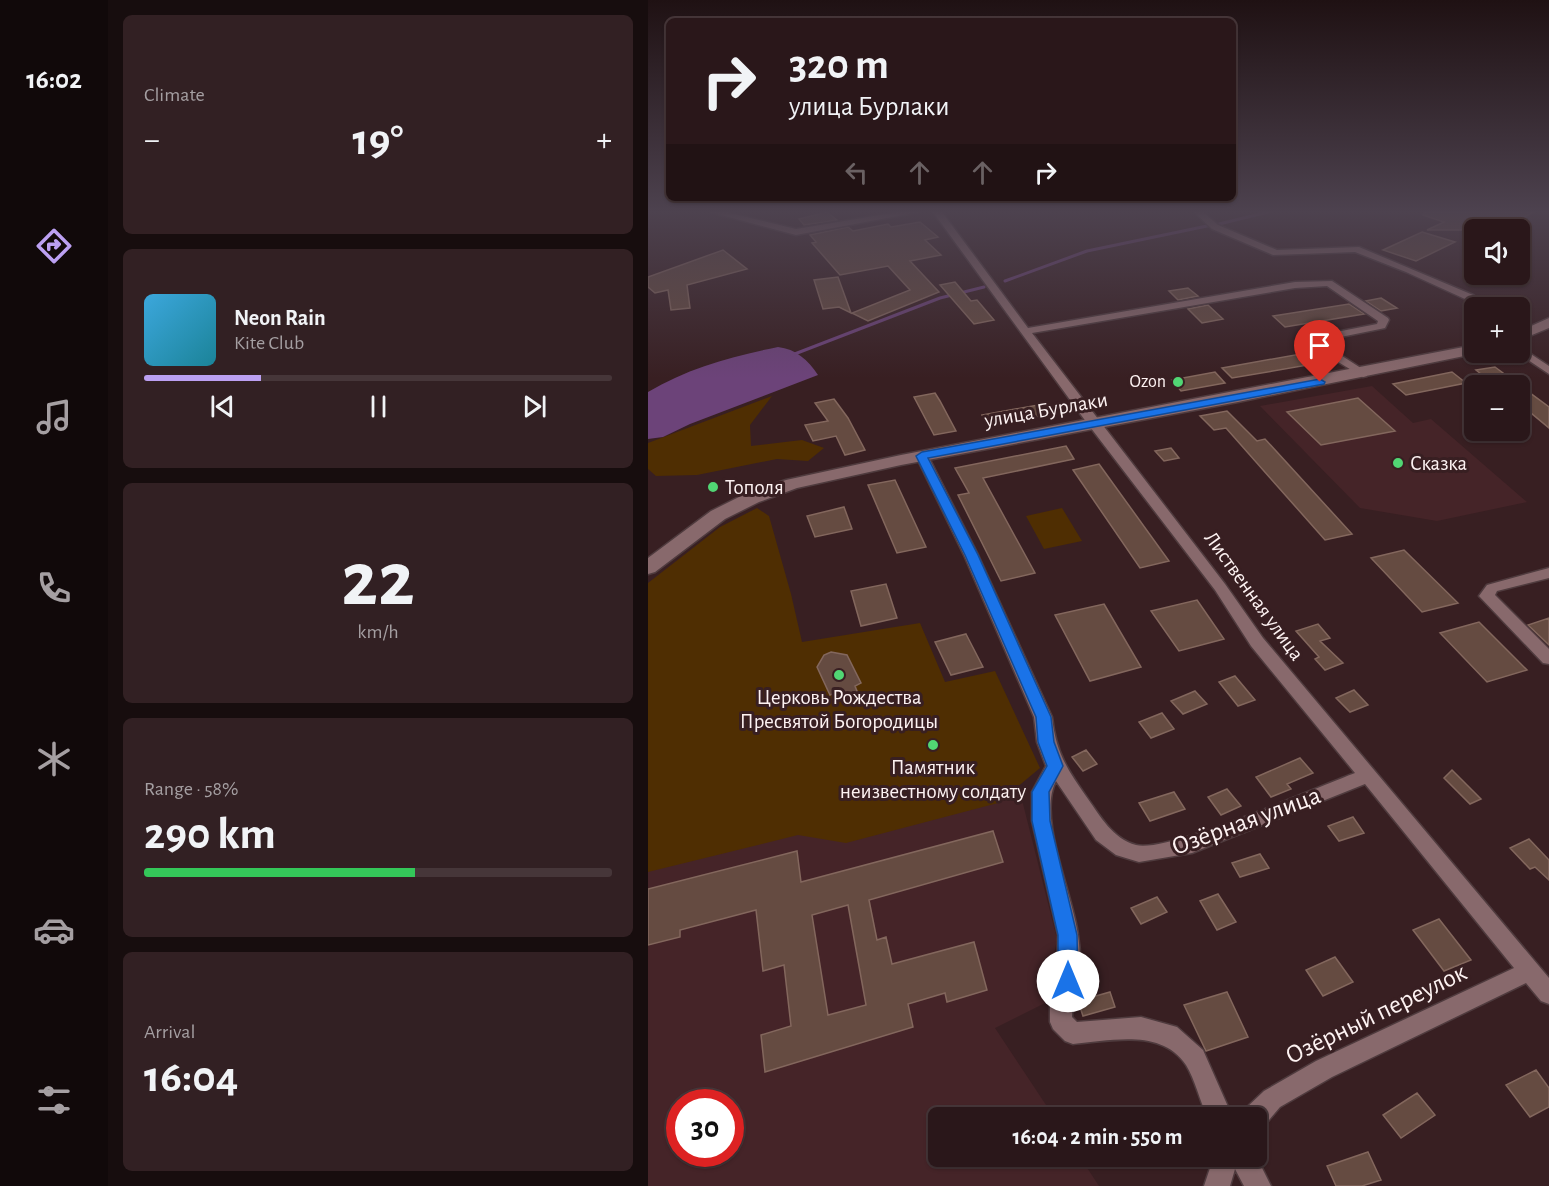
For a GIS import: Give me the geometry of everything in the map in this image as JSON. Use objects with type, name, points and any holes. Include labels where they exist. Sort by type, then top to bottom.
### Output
[{"type":"street","name":"Лиственная улица","points":[[978,267],[1220,587],[1257,642],[1549,994]]},
{"type":"street","points":[[1400,267],[1464,297]]},
{"type":"street","points":[[1026,331],[1295,285],[1329,284],[1384,320],[1382,326],[1321,338],[1319,346],[1363,374]]},
{"type":"street","points":[[1530,331],[1549,322]]},
{"type":"street","name":"улица Бурлаки","points":[[648,568],[718,515],[752,498],[792,484],[922,456],[1464,353]]},
{"type":"street","points":[[1530,357],[1549,371]]},
{"type":"street","name":"Озёрная улица","points":[[922,456],[971,555],[1043,717],[1046,742],[1055,766],[1102,835],[1123,849],[1139,854],[1185,847],[1367,776]]},
{"type":"street","points":[[1549,573],[1492,588],[1487,596],[1549,659]]},
{"type":"street","points":[[1055,766],[1041,792],[1041,821],[1068,935],[1068,981],[1060,1002],[1061,1022],[1073,1033],[1141,1028],[1169,1035],[1194,1058],[1216,1107]]},
{"type":"street","name":"Озёрный переулок","points":[[1264,1107],[1272,1099],[1324,1069],[1529,971]]},
{"type":"street","points":[[1217,1186],[1223,1167]]},
{"type":"street","points":[[1248,1167],[1258,1186]]},
{"type":"shaded area","points":[[778,347],[801,356],[818,375],[690,424],[663,437],[648,439],[648,392],[679,376],[711,364]]},
{"type":"shaded area","name":"Сказка","points":[[1372,386],[1413,423],[1431,419],[1527,502],[1437,521],[1360,508],[1260,406]]},
{"type":"shaded area","points":[[772,396],[750,425],[751,446],[802,440],[824,448],[808,461],[777,459],[697,475],[656,476],[648,469],[648,443]]},
{"type":"shaded area","points":[[757,508],[769,516],[802,642],[920,623],[945,682],[995,671],[1040,768],[998,803],[846,843],[798,835],[648,872],[648,583],[720,527]]},
{"type":"shaded area","points":[[1062,508],[1082,541],[1044,549],[1026,516]]},
{"type":"shaded area","points":[[1017,780],[1057,939],[1045,1003],[995,1028],[1047,1107],[928,1107],[928,1167],[1087,1167],[1099,1186],[648,1186],[648,866]]},
{"type":"building","points":[[675,267],[747,269],[687,285],[690,308],[671,310],[668,290],[655,293],[648,287],[648,277]]},
{"type":"building","points":[[833,267],[881,267],[840,275]]},
{"type":"building","points":[[889,267],[916,267],[939,292],[868,321],[852,313],[910,290]]},
{"type":"building","points":[[838,277],[851,313],[839,307],[823,309],[814,280]]},
{"type":"building","points":[[955,282],[971,301],[977,300],[994,320],[974,324],[940,285]]},
{"type":"building","points":[[1188,288],[1198,296],[1178,300],[1169,291]]},
{"type":"building","points":[[1381,298],[1397,308],[1381,311],[1366,301]]},
{"type":"building","points":[[1349,304],[1364,314],[1285,327],[1273,316]]},
{"type":"building","points":[[1208,305],[1223,319],[1202,323],[1188,309]]},
{"type":"building","points":[[1306,353],[1308,365],[1232,378],[1222,368]]},
{"type":"building","points":[[1495,367],[1506,375],[1482,375],[1476,370]]},
{"type":"building","points":[[1215,372],[1225,383],[1181,391],[1172,380]]},
{"type":"building","points":[[1452,372],[1464,381],[1464,383],[1406,395],[1393,384]]},
{"type":"building","points":[[935,393],[956,431],[934,435],[914,397]]},
{"type":"building","points":[[1530,393],[1549,407],[1549,428],[1530,412]]},
{"type":"building","points":[[1358,398],[1395,431],[1321,445],[1287,412]]},
{"type":"building","points":[[834,399],[848,418],[865,450],[845,455],[836,436],[813,441],[805,425],[828,421],[815,403]]},
{"type":"building","points":[[1038,405],[1045,415],[988,426],[982,415]]},
{"type":"building","points":[[1227,411],[1257,441],[1265,439],[1352,534],[1325,540],[1226,428],[1214,430],[1200,416]]},
{"type":"building","points":[[1066,446],[1074,459],[983,478],[1035,573],[1001,581],[958,495],[969,493],[955,468]]},
{"type":"building","points":[[1171,448],[1179,458],[1164,461],[1155,451]]},
{"type":"building","points":[[1099,464],[1169,561],[1140,568],[1073,470]]},
{"type":"building","points":[[895,480],[926,547],[897,553],[868,485]]},
{"type":"building","points":[[844,507],[852,529],[815,537],[807,516]]},
{"type":"building","points":[[1404,550],[1458,603],[1422,612],[1371,558]]},
{"type":"building","points":[[886,584],[897,618],[861,626],[851,591]]},
{"type":"building","points":[[1197,600],[1224,639],[1179,651],[1151,611]]},
{"type":"building","points":[[1104,604],[1141,667],[1090,681],[1055,615]]},
{"type":"building","points":[[1549,618],[1549,645],[1528,625]]},
{"type":"building","points":[[1479,622],[1527,670],[1487,682],[1440,633]]},
{"type":"building","points":[[1318,624],[1330,638],[1320,641],[1343,663],[1325,670],[1315,659],[1319,657],[1296,631]]},
{"type":"building","points":[[966,634],[983,667],[951,675],[935,642]]},
{"type":"building","name":"Церковь Рождества Пресвятой Богородицы","points":[[831,652],[847,655],[861,683],[855,686],[859,696],[846,701],[840,691],[830,695],[817,667],[824,655]]},
{"type":"building","points":[[1235,676],[1255,700],[1238,706],[1219,682]]},
{"type":"building","points":[[1354,690],[1368,705],[1350,712],[1336,698]]},
{"type":"building","points":[[1195,691],[1207,704],[1183,714],[1171,701]]},
{"type":"building","points":[[1162,713],[1174,729],[1151,738],[1139,722]]},
{"type":"building","points":[[1086,750],[1097,764],[1083,771],[1072,757]]},
{"type":"building","points":[[1300,758],[1313,773],[1287,784],[1291,789],[1271,797],[1256,777]]},
{"type":"building","points":[[1452,770],[1481,799],[1470,804],[1444,778]]},
{"type":"building","points":[[1227,789],[1241,806],[1221,815],[1208,797]]},
{"type":"building","points":[[1174,792],[1185,809],[1150,821],[1139,803]]},
{"type":"building","points":[[1353,817],[1364,833],[1339,841],[1328,826]]},
{"type":"building","points":[[993,831],[1003,862],[869,900],[877,940],[886,937],[892,964],[974,942],[987,990],[947,1002],[945,993],[908,1004],[913,1027],[765,1072],[761,1035],[791,1026],[784,965],[763,971],[756,910],[680,930],[680,937],[648,945],[648,889],[797,851],[801,882]],"holes":[[[848,905],[866,1005],[828,1015],[812,915]]]},
{"type":"building","points":[[1529,839],[1549,860],[1549,880],[1535,867],[1530,869],[1510,848]]},
{"type":"building","points":[[1260,854],[1269,868],[1240,877],[1232,863]]},
{"type":"building","points":[[1218,894],[1236,922],[1217,930],[1200,901]]},
{"type":"building","points":[[1157,897],[1167,912],[1141,924],[1131,908]]},
{"type":"building","points":[[1439,919],[1471,960],[1444,971],[1413,930]]},
{"type":"building","points":[[1335,957],[1353,982],[1323,996],[1306,970]]},
{"type":"building","points":[[1110,992],[1115,1007],[1083,1016],[1078,1001]]},
{"type":"building","points":[[1227,992],[1248,1037],[1206,1051],[1184,1005]]},
{"type":"building","points":[[1536,1070],[1549,1088],[1549,1107],[1530,1117],[1506,1085]]},
{"type":"building","points":[[1417,1093],[1435,1115],[1401,1138],[1383,1115]]},
{"type":"building","points":[[1368,1152],[1381,1180],[1362,1186],[1336,1186],[1327,1166]]},
{"type":"waterway","points":[[1005,281],[1042,267]]},
{"type":"waterway","points":[[792,355],[940,298],[984,287]]},
{"type":"place","name":"Ozon","points":[[1178,382]]},
{"type":"place","name":"Сказка","points":[[1398,463]]},
{"type":"place","name":"Тополя","points":[[713,487]]},
{"type":"place","name":"Церковь Рождества Пресвятой Богородицы","points":[[839,675]]},
{"type":"place","name":"Памятник неизвестному солдату","points":[[933,745]]},
{"type":"route","points":[[1068,981],[1068,935],[1041,821],[1041,792],[1055,766],[1046,742],[1043,717],[1002,627],[993,601],[922,456],[1320,382]]}]
